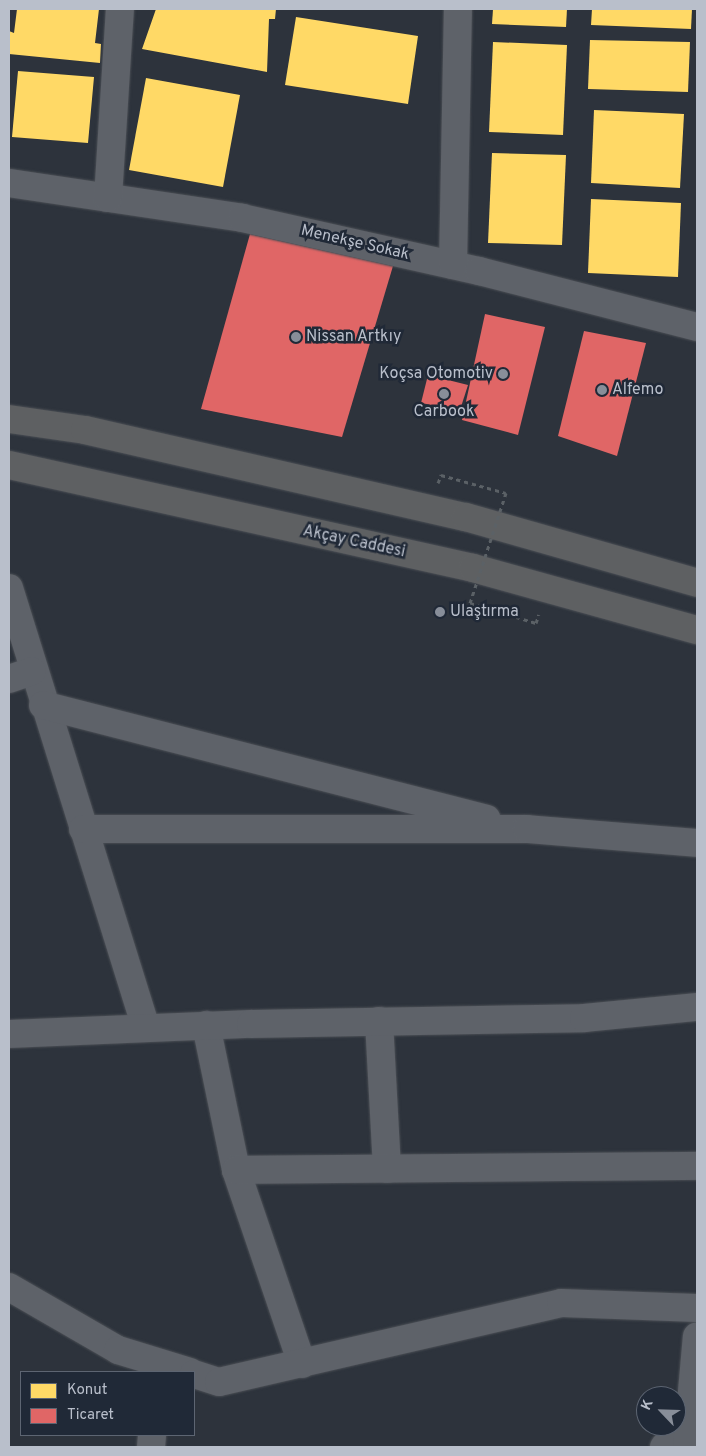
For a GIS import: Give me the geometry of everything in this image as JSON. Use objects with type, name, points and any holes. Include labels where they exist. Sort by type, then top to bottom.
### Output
[{"type":"highway","points":[[9,419],[85,430],[466,517],[697,583]]},
{"type":"highway","name":"Akçay Caddesi","points":[[9,465],[472,568],[697,630]]},
{"type":"street","points":[[108,198],[120,9]]},
{"type":"street","points":[[453,265],[458,9]]},
{"type":"street","name":"Menekşe Sokak","points":[[9,183],[242,218],[453,265],[697,327]]},
{"type":"street","points":[[9,588],[20,675],[43,705],[146,1027]]},
{"type":"street","points":[[43,705],[527,829]]},
{"type":"street","points":[[83,829],[527,829],[697,843]]},
{"type":"street","points":[[9,1034],[206,1025],[584,1018],[697,1007]]},
{"type":"street","points":[[379,1022],[387,1169]]},
{"type":"street","points":[[206,1025],[236,1170],[302,1364]]},
{"type":"street","points":[[236,1170],[697,1166]]},
{"type":"street","points":[[9,1287],[118,1350],[160,1368],[182,1371]]},
{"type":"street","points":[[195,1374],[219,1382],[561,1303],[697,1308]]},
{"type":"street","points":[[684,1444],[697,1336]]},
{"type":"path","points":[[462,482],[506,493],[470,604],[517,617]]},
{"type":"building: Konut","points":[[17,9],[99,9],[95,43],[101,44],[100,63],[9,54],[9,31],[14,33]]},
{"type":"building: Konut","points":[[156,9],[276,9],[275,19],[269,19],[267,72],[142,49]]},
{"type":"building: Konut","points":[[493,9],[567,9],[566,27],[492,24]]},
{"type":"building: Konut","points":[[592,9],[692,9],[691,29],[591,25]]},
{"type":"building: Konut","points":[[296,17],[418,36],[408,104],[285,85]]},
{"type":"building: Konut","points":[[590,40],[690,42],[688,92],[588,89]]},
{"type":"building: Konut","points":[[493,42],[567,45],[563,135],[489,132]]},
{"type":"building: Konut","points":[[18,71],[94,77],[88,143],[12,137]]},
{"type":"building: Konut","points":[[146,78],[240,95],[223,187],[129,170]]},
{"type":"building: Konut","points":[[594,110],[684,114],[680,188],[591,183]]},
{"type":"building: Konut","points":[[492,153],[566,155],[562,245],[488,243]]},
{"type":"building: Konut","points":[[591,199],[681,203],[678,277],[588,273]]},
{"type":"building: Ticaret","name":"Nissan Artkıy","points":[[250,234],[393,266],[342,437],[201,409]]},
{"type":"building: Ticaret","name":"Koçsa Otomotiv","points":[[485,314],[545,327],[518,435],[462,420]]},
{"type":"building: Ticaret","name":"Alfemo","points":[[584,331],[646,343],[617,456],[558,436]]},
{"type":"building: Ticaret","name":"Carbook","points":[[428,375],[468,385],[460,410],[421,403]]},
{"type":"place","name":"Nissan Artkıy","points":[[296,337]]},
{"type":"place","name":"Koçsa Otomotiv","points":[[503,374]]},
{"type":"place","name":"Alfemo","points":[[602,390]]},
{"type":"place","name":"Carbook","points":[[444,394]]},
{"type":"place","name":"Ulaştırma","points":[[440,612]]}]
